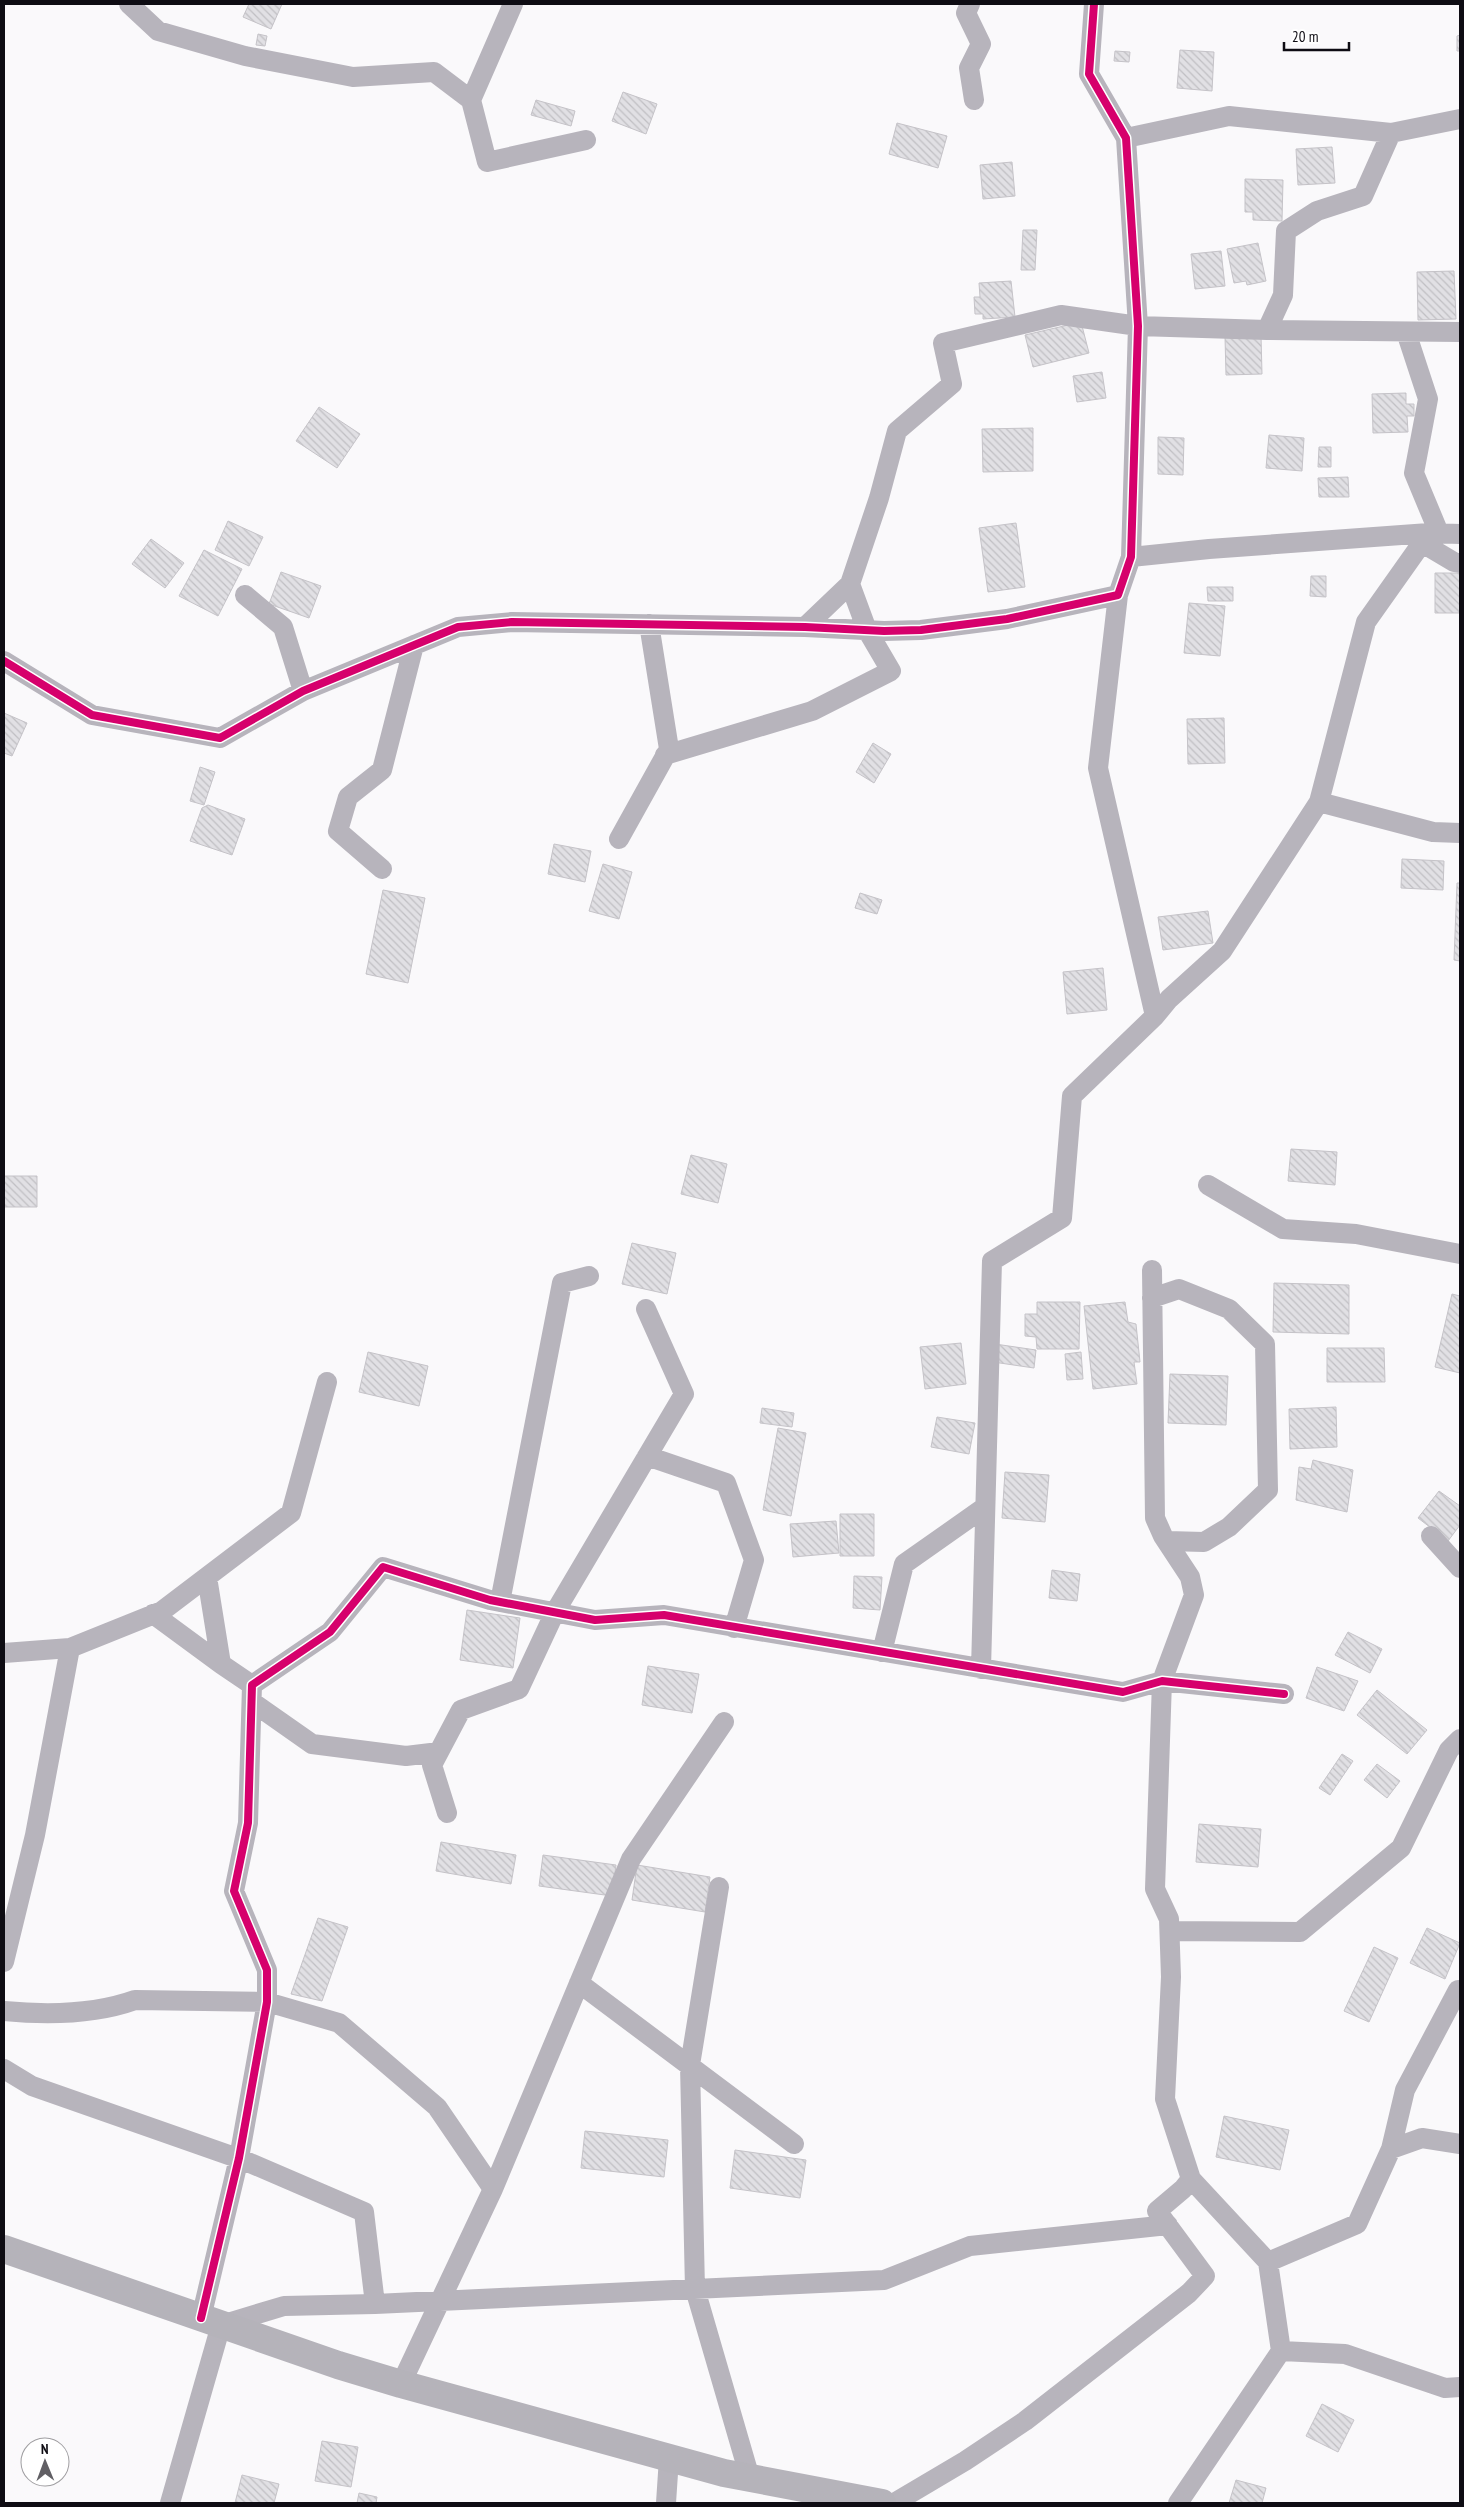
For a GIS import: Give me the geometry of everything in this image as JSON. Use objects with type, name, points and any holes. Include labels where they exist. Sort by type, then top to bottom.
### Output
[{"type":"street","points":[[129,4],[158,32],[245,56],[353,77],[434,72],[471,100]]},
{"type":"street","points":[[513,4],[471,100],[487,162],[586,140]]},
{"type":"street","points":[[970,4],[966,14],[981,44],[969,68],[974,100]]},
{"type":"street","points":[[1094,4],[1089,74],[1126,138],[1138,326],[1131,557],[1118,595],[1098,768],[1155,1016]]},
{"type":"street","points":[[1126,138],[1229,116],[1391,133],[1460,119]]},
{"type":"street","points":[[1267,330],[1283,295],[1286,231],[1316,211],[1363,196],[1391,133]]},
{"type":"street","points":[[805,627],[850,584],[879,498],[897,431],[952,384],[943,343],[1061,315],[1138,326],[1267,330],[1460,332]]},
{"type":"street","points":[[1406,332],[1428,400],[1414,473],[1430,536],[1454,562],[1460,563]]},
{"type":"street","points":[[1131,557],[1209,548],[1460,534]]},
{"type":"street","points":[[981,1669],[992,1262],[1062,1218],[1072,1096],[1155,1016],[1169,999],[1222,951],[1319,802],[1366,622],[1430,536]]},
{"type":"street","points":[[665,755],[812,711],[891,671],[867,630],[850,584]]},
{"type":"street","points":[[245,595],[283,627],[302,691]]},
{"type":"street","points":[[4,661],[92,715],[220,738],[302,691],[458,627],[512,622],[921,630],[1007,619],[1118,595]]},
{"type":"street","points":[[619,839],[668,749],[649,624]]},
{"type":"street","points":[[382,869],[338,831],[348,797],[382,770],[414,645]]},
{"type":"street","points":[[1319,802],[1434,832],[1460,833]]},
{"type":"street","points":[[1208,1185],[1283,1229],[1356,1234],[1460,1254]]},
{"type":"street","points":[[1152,1270],[1155,1518],[1190,1577],[1194,1595],[1162,1680],[1155,1890],[1169,1919],[1170,1931],[1171,1977],[1165,2099],[1191,2179],[1268,2262],[1281,2352],[1178,2503]]},
{"type":"street","points":[[500,1602],[562,1283],[589,1276]]},
{"type":"street","points":[[1152,1298],[1179,1289],[1229,1309],[1265,1344],[1268,1490],[1230,1527],[1204,1542],[1167,1541]]},
{"type":"street","points":[[447,1813],[432,1765],[461,1710],[519,1688],[555,1612],[684,1394],[646,1309]]},
{"type":"street","points":[[4,1653],[70,1648],[162,1611],[291,1513],[327,1382]]},
{"type":"street","points":[[647,1456],[726,1483],[754,1560],[734,1628]]},
{"type":"street","points":[[882,1652],[904,1564],[985,1507]]},
{"type":"street","points":[[1431,1536],[1460,1568]]},
{"type":"street","points":[[170,2503],[211,2322],[267,2002],[267,1970],[234,1891],[248,1823],[252,1694],[330,1632],[383,1567],[500,1602],[595,1620],[664,1615],[1123,1692],[1162,1680],[1284,1694]]},
{"type":"street","points":[[206,1577],[221,1664]]},
{"type":"street","points":[[153,1614],[221,1664],[252,1694],[312,1744],[406,1756],[439,1752]]},
{"type":"street","points":[[4,1962],[35,1835],[70,1648]]},
{"type":"street","points":[[401,2384],[438,2302],[493,2189],[631,1859],[724,1722]]},
{"type":"street","points":[[1170,1931],[1300,1932],[1401,1848],[1449,1750],[1460,1739]]},
{"type":"street","points":[[719,1888],[690,2065],[695,2289],[750,2478]]},
{"type":"street","points":[[579,1983],[794,2144]]},
{"type":"street","points":[[1268,2262],[1357,2224],[1391,2149],[1405,2090],[1458,1990]]},
{"type":"street","points":[[4,2011],[82,2010],[122,2004],[135,2000],[267,2002],[339,2023],[437,2107],[493,2189]]},
{"type":"street","points":[[4,2069],[32,2086],[239,2158],[364,2212],[375,2304]]},
{"type":"street","points":[[1391,2149],[1422,2138],[1460,2144]]},
{"type":"street","points":[[894,2503],[965,2461],[1025,2421],[1189,2293],[1205,2276],[1157,2211],[1191,2179]]},
{"type":"street","points":[[211,2322],[284,2306],[438,2302],[884,2280],[970,2246],[1168,2225]]},
{"type":"street","points":[[5,2254],[338,2365],[401,2384],[669,2458],[750,2478],[794,2495],[882,2503]]},
{"type":"street","points":[[1281,2352],[1345,2354],[1445,2388],[1460,2387]]},
{"type":"street","points":[[666,2503],[669,2458]]},
{"type":"building","points":[[249,4],[282,4],[271,29],[243,17]]},
{"type":"building","points":[[258,34],[267,36],[265,46],[256,45]]},
{"type":"building","points":[[1460,35],[1460,51],[1457,51],[1457,36]]},
{"type":"building","points":[[1180,50],[1214,52],[1212,91],[1177,88]]},
{"type":"building","points":[[1115,51],[1130,52],[1129,62],[1114,61]]},
{"type":"building","points":[[623,92],[657,104],[646,134],[612,121]]},
{"type":"building","points":[[536,100],[575,111],[571,126],[531,115]]},
{"type":"building","points":[[897,123],[947,136],[938,168],[889,154]]},
{"type":"building","points":[[1332,147],[1335,183],[1298,185],[1296,149]]},
{"type":"building","points":[[1012,162],[1015,196],[983,199],[980,165]]},
{"type":"building","points":[[1245,179],[1283,180],[1282,221],[1253,220],[1253,212],[1245,212]]},
{"type":"building","points":[[1023,230],[1037,230],[1035,270],[1021,270]]},
{"type":"building","points":[[1258,243],[1266,281],[1247,285],[1246,281],[1234,283],[1227,249]]},
{"type":"building","points":[[1221,251],[1225,286],[1195,289],[1191,254]]},
{"type":"building","points":[[1454,271],[1456,319],[1418,320],[1417,272]]},
{"type":"building","points":[[1011,281],[1015,317],[983,319],[983,314],[975,314],[974,297],[980,297],[979,283]]},
{"type":"building","points":[[1081,322],[1089,353],[1033,367],[1025,335]]},
{"type":"building","points":[[1261,336],[1262,374],[1226,375],[1225,337]]},
{"type":"building","points":[[1102,372],[1106,398],[1077,402],[1073,376]]},
{"type":"building","points":[[1406,393],[1406,404],[1414,404],[1414,416],[1407,416],[1408,432],[1373,433],[1372,394]]},
{"type":"building","points":[[319,407],[360,434],[337,468],[296,441]]},
{"type":"building","points":[[1033,428],[1033,471],[983,472],[982,429]]},
{"type":"building","points":[[1269,435],[1304,438],[1302,471],[1266,468]]},
{"type":"building","points":[[1158,437],[1184,438],[1183,475],[1158,474]]},
{"type":"building","points":[[1319,447],[1331,447],[1331,467],[1318,467]]},
{"type":"building","points":[[1348,477],[1349,497],[1319,497],[1318,478]]},
{"type":"building","points":[[228,521],[263,537],[249,566],[215,550]]},
{"type":"building","points":[[1016,523],[1025,587],[988,592],[979,528]]},
{"type":"building","points":[[151,539],[184,563],[165,588],[132,564]]},
{"type":"building","points":[[204,550],[242,569],[218,616],[179,596]]},
{"type":"building","points":[[281,572],[321,586],[309,618],[269,604]]},
{"type":"building","points":[[1435,573],[1460,573],[1460,613],[1435,613]]},
{"type":"building","points":[[1311,576],[1326,576],[1326,597],[1310,596]]},
{"type":"building","points":[[1207,587],[1233,587],[1233,601],[1208,601]]},
{"type":"building","points":[[1189,603],[1225,606],[1220,656],[1184,653]]},
{"type":"building","points":[[4,713],[27,723],[12,756],[4,753]]},
{"type":"building","points":[[1224,718],[1225,763],[1188,764],[1187,719]]},
{"type":"building","points":[[873,743],[891,754],[874,783],[856,772]]},
{"type":"building","points":[[200,767],[215,772],[204,805],[190,801]]},
{"type":"building","points":[[208,805],[245,819],[232,855],[190,841],[202,808]]},
{"type":"building","points":[[554,844],[591,851],[585,882],[548,874]]},
{"type":"building","points":[[1402,859],[1444,861],[1443,890],[1401,888]]},
{"type":"building","points":[[603,864],[632,872],[619,919],[589,911]]},
{"type":"building","points":[[1457,883],[1460,883],[1460,961],[1454,960]]},
{"type":"building","points":[[383,890],[425,898],[408,983],[366,974]]},
{"type":"building","points":[[860,893],[882,900],[877,914],[855,908]]},
{"type":"building","points":[[1208,911],[1213,943],[1163,950],[1158,917]]},
{"type":"building","points":[[1103,968],[1107,1010],[1067,1014],[1063,972]]},
{"type":"building","points":[[1291,1149],[1337,1152],[1335,1185],[1288,1181]]},
{"type":"building","points":[[691,1155],[727,1164],[718,1203],[681,1194]]},
{"type":"building","points":[[4,1176],[37,1176],[37,1207],[4,1207]]},
{"type":"building","points":[[632,1243],[676,1253],[667,1294],[622,1284]]},
{"type":"building","points":[[1274,1283],[1349,1285],[1349,1334],[1273,1332]]},
{"type":"building","points":[[1452,1294],[1460,1296],[1460,1373],[1435,1367]]},
{"type":"building","points":[[1037,1302],[1080,1302],[1079,1349],[1037,1349],[1036,1337],[1025,1336],[1025,1314],[1037,1314]]},
{"type":"building","points":[[1125,1302],[1128,1322],[1136,1324],[1140,1362],[1134,1362],[1137,1384],[1093,1389],[1084,1306]]},
{"type":"building","points":[[961,1343],[966,1384],[925,1389],[920,1347]]},
{"type":"building","points":[[995,1344],[1036,1350],[1034,1368],[993,1362]]},
{"type":"building","points":[[1327,1348],[1384,1348],[1385,1382],[1327,1382]]},
{"type":"building","points":[[368,1352],[428,1366],[419,1406],[359,1392]]},
{"type":"building","points":[[1081,1352],[1083,1379],[1067,1380],[1065,1354]]},
{"type":"building","points":[[1170,1374],[1228,1376],[1226,1425],[1168,1423]]},
{"type":"building","points":[[1336,1407],[1337,1447],[1290,1449],[1289,1409]]},
{"type":"building","points":[[762,1408],[794,1413],[792,1427],[760,1423]]},
{"type":"building","points":[[937,1417],[975,1423],[969,1454],[931,1447]]},
{"type":"building","points":[[778,1428],[806,1433],[791,1516],[763,1510]]},
{"type":"building","points":[[1313,1460],[1353,1470],[1347,1512],[1296,1500],[1299,1467],[1311,1469]]},
{"type":"building","points":[[1005,1472],[1049,1475],[1045,1522],[1002,1518]]},
{"type":"building","points":[[1439,1491],[1460,1506],[1460,1525],[1448,1541],[1418,1518]]},
{"type":"building","points":[[840,1514],[874,1514],[874,1556],[840,1556]]},
{"type":"building","points":[[836,1521],[839,1553],[793,1557],[790,1524]]},
{"type":"building","points":[[1052,1570],[1080,1574],[1077,1601],[1049,1598]]},
{"type":"building","points":[[854,1576],[882,1577],[880,1610],[853,1608]]},
{"type":"building","points":[[467,1610],[520,1618],[513,1668],[460,1660]]},
{"type":"building","points":[[1348,1632],[1382,1649],[1370,1673],[1335,1655]]},
{"type":"building","points":[[648,1666],[699,1674],[692,1713],[642,1705]]},
{"type":"building","points":[[1317,1667],[1358,1681],[1344,1711],[1306,1698]]},
{"type":"building","points":[[1377,1690],[1427,1730],[1407,1754],[1357,1715]]},
{"type":"building","points":[[1342,1754],[1353,1761],[1330,1795],[1319,1788]]},
{"type":"building","points":[[1377,1764],[1400,1781],[1387,1798],[1364,1780]]},
{"type":"building","points":[[1199,1824],[1261,1829],[1258,1867],[1196,1862]]},
{"type":"building","points":[[441,1842],[516,1855],[511,1884],[436,1871]]},
{"type":"building","points":[[543,1855],[616,1865],[612,1896],[539,1886]]},
{"type":"building","points":[[637,1865],[710,1877],[705,1912],[632,1900]]},
{"type":"building","points":[[318,1918],[348,1927],[322,2001],[291,1994]]},
{"type":"building","points":[[1427,1928],[1460,1943],[1445,1979],[1410,1963]]},
{"type":"building","points":[[1374,1947],[1398,1958],[1369,2022],[1344,2011]]},
{"type":"building","points":[[1224,2116],[1289,2130],[1280,2170],[1216,2157]]},
{"type":"building","points":[[585,2131],[668,2140],[664,2177],[581,2168]]},
{"type":"building","points":[[735,2150],[806,2160],[800,2198],[730,2188]]},
{"type":"building","points":[[1322,2404],[1354,2420],[1338,2452],[1306,2436]]},
{"type":"building","points":[[322,2441],[358,2447],[351,2487],[315,2481]]},
{"type":"building","points":[[242,2475],[279,2484],[274,2503],[235,2503]]},
{"type":"building","points":[[1236,2480],[1266,2488],[1262,2503],[1229,2503]]},
{"type":"building","points":[[359,2493],[377,2497],[376,2503],[357,2503]]},
{"type":"cycle path","points":[[4,661],[92,715],[220,738],[303,691],[458,627],[512,622],[805,627],[884,631],[921,630],[1007,619],[1118,595],[1131,557],[1138,326],[1126,138],[1089,74],[1094,4]]},
{"type":"cycle path","points":[[201,2318],[239,2158],[267,2002],[267,1970],[234,1891],[248,1823],[252,1685],[330,1632],[383,1567],[490,1600],[595,1620],[664,1615],[1123,1692],[1162,1681],[1284,1694]]}]
